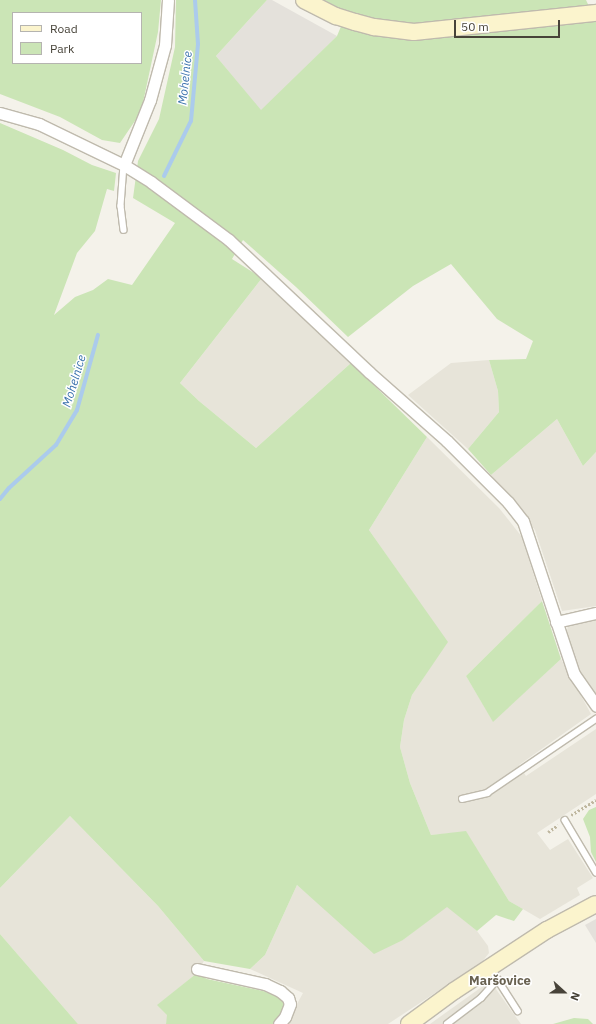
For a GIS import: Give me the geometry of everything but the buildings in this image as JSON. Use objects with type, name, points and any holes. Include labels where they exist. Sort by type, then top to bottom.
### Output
[{"type":"street","points":[[124,165],[150,100],[165,45],[168,0]]},
{"type":"street","points":[[304,0],[336,16],[355,22],[374,27],[414,32],[596,13]]},
{"type":"street","points":[[0,113],[39,124],[124,165],[151,182],[229,240],[369,372],[446,441],[508,502],[523,521],[574,674],[596,706]]},
{"type":"street","points":[[556,622],[596,613]]},
{"type":"street","points":[[409,1024],[494,973],[547,930],[596,904]]},
{"type":"street","points":[[197,969],[265,984],[280,991],[288,998],[290,1004],[285,1017],[279,1024]]},
{"type":"lane","points":[[124,165],[121,206],[124,230]]},
{"type":"lane","points":[[462,799],[488,793],[596,719]]},
{"type":"lane","points":[[565,820],[596,872]]},
{"type":"lane","points":[[494,973],[518,1011]]},
{"type":"lane","points":[[447,1024],[482,998],[494,973]]},
{"type":"shaded area","points":[[267,0],[272,0],[337,36],[261,111],[216,56]]},
{"type":"shaded area","points":[[262,278],[351,363],[256,448],[199,401],[180,383]]},
{"type":"shaded area","points":[[489,360],[498,391],[499,412],[468,449],[408,395],[451,363]]},
{"type":"shaded area","points":[[557,419],[583,466],[596,452],[596,606],[562,611],[535,530],[491,475]]},
{"type":"shaded area","points":[[427,437],[499,508],[522,537],[542,601],[466,676],[493,721],[561,659],[591,714],[519,765],[526,776],[596,729],[596,794],[537,833],[550,850],[568,839],[593,878],[577,888],[580,895],[540,919],[509,901],[466,832],[431,835],[410,783],[400,747],[404,720],[412,695],[447,642],[369,530]]},
{"type":"shaded area","points":[[596,618],[596,695],[577,668],[569,647],[567,631],[568,625],[576,621]]},
{"type":"shaded area","points":[[70,816],[158,906],[204,961],[197,973],[158,1005],[168,1015],[166,1024],[78,1024],[0,934],[0,888]]},
{"type":"shaded area","points":[[297,885],[311,897],[403,940],[447,906],[477,931],[488,946],[489,953],[482,962],[388,1024],[286,1024],[303,993],[250,969],[265,955]]},
{"type":"shaded area","points":[[596,919],[596,943],[585,925]]},
{"type":"shaded area","points":[[490,981],[521,1024],[430,1024]]},
{"type":"green space","points":[[0,0],[161,0],[158,32],[141,112],[120,143],[102,140],[60,117],[0,94]]},
{"type":"green space","points":[[176,0],[267,0],[216,56],[261,110],[337,36],[347,12],[320,0],[586,0],[596,21],[596,452],[583,466],[557,419],[491,475],[468,449],[499,412],[498,391],[489,360],[526,359],[533,341],[497,319],[451,264],[413,286],[348,337],[296,287],[243,240],[232,259],[262,278],[180,383],[199,401],[256,448],[351,363],[427,437],[369,530],[448,642],[412,695],[404,720],[400,747],[410,783],[431,835],[466,831],[509,901],[523,909],[514,921],[496,915],[477,931],[447,907],[403,940],[374,954],[297,885],[265,955],[250,969],[204,961],[158,906],[70,816],[0,888],[0,123],[63,150],[92,165],[116,173],[114,191],[107,189],[95,231],[77,253],[54,315],[75,297],[93,290],[108,279],[132,285],[175,223],[133,198],[138,161],[159,119],[175,47]]},
{"type":"green space","points":[[542,601],[561,659],[493,722],[466,676]]},
{"type":"green space","points":[[596,807],[596,862],[591,852],[590,837],[583,819],[589,810]]},
{"type":"green space","points":[[0,934],[78,1024],[0,1024]]},
{"type":"green space","points":[[197,973],[207,979],[263,991],[279,997],[284,1004],[282,1015],[275,1024],[166,1024],[167,1015],[157,1005]]},
{"type":"green space","points":[[574,1018],[588,1019],[593,1024],[553,1024]]},
{"type":"waterway","name":"Mohelnice","points":[[164,176],[191,121],[198,44],[195,0]]},
{"type":"waterway","name":"Mohelnice","points":[[0,499],[9,488],[56,445],[77,410],[98,335]]},
{"type":"district","name":"Maršovice","points":[[500,981]]}]
